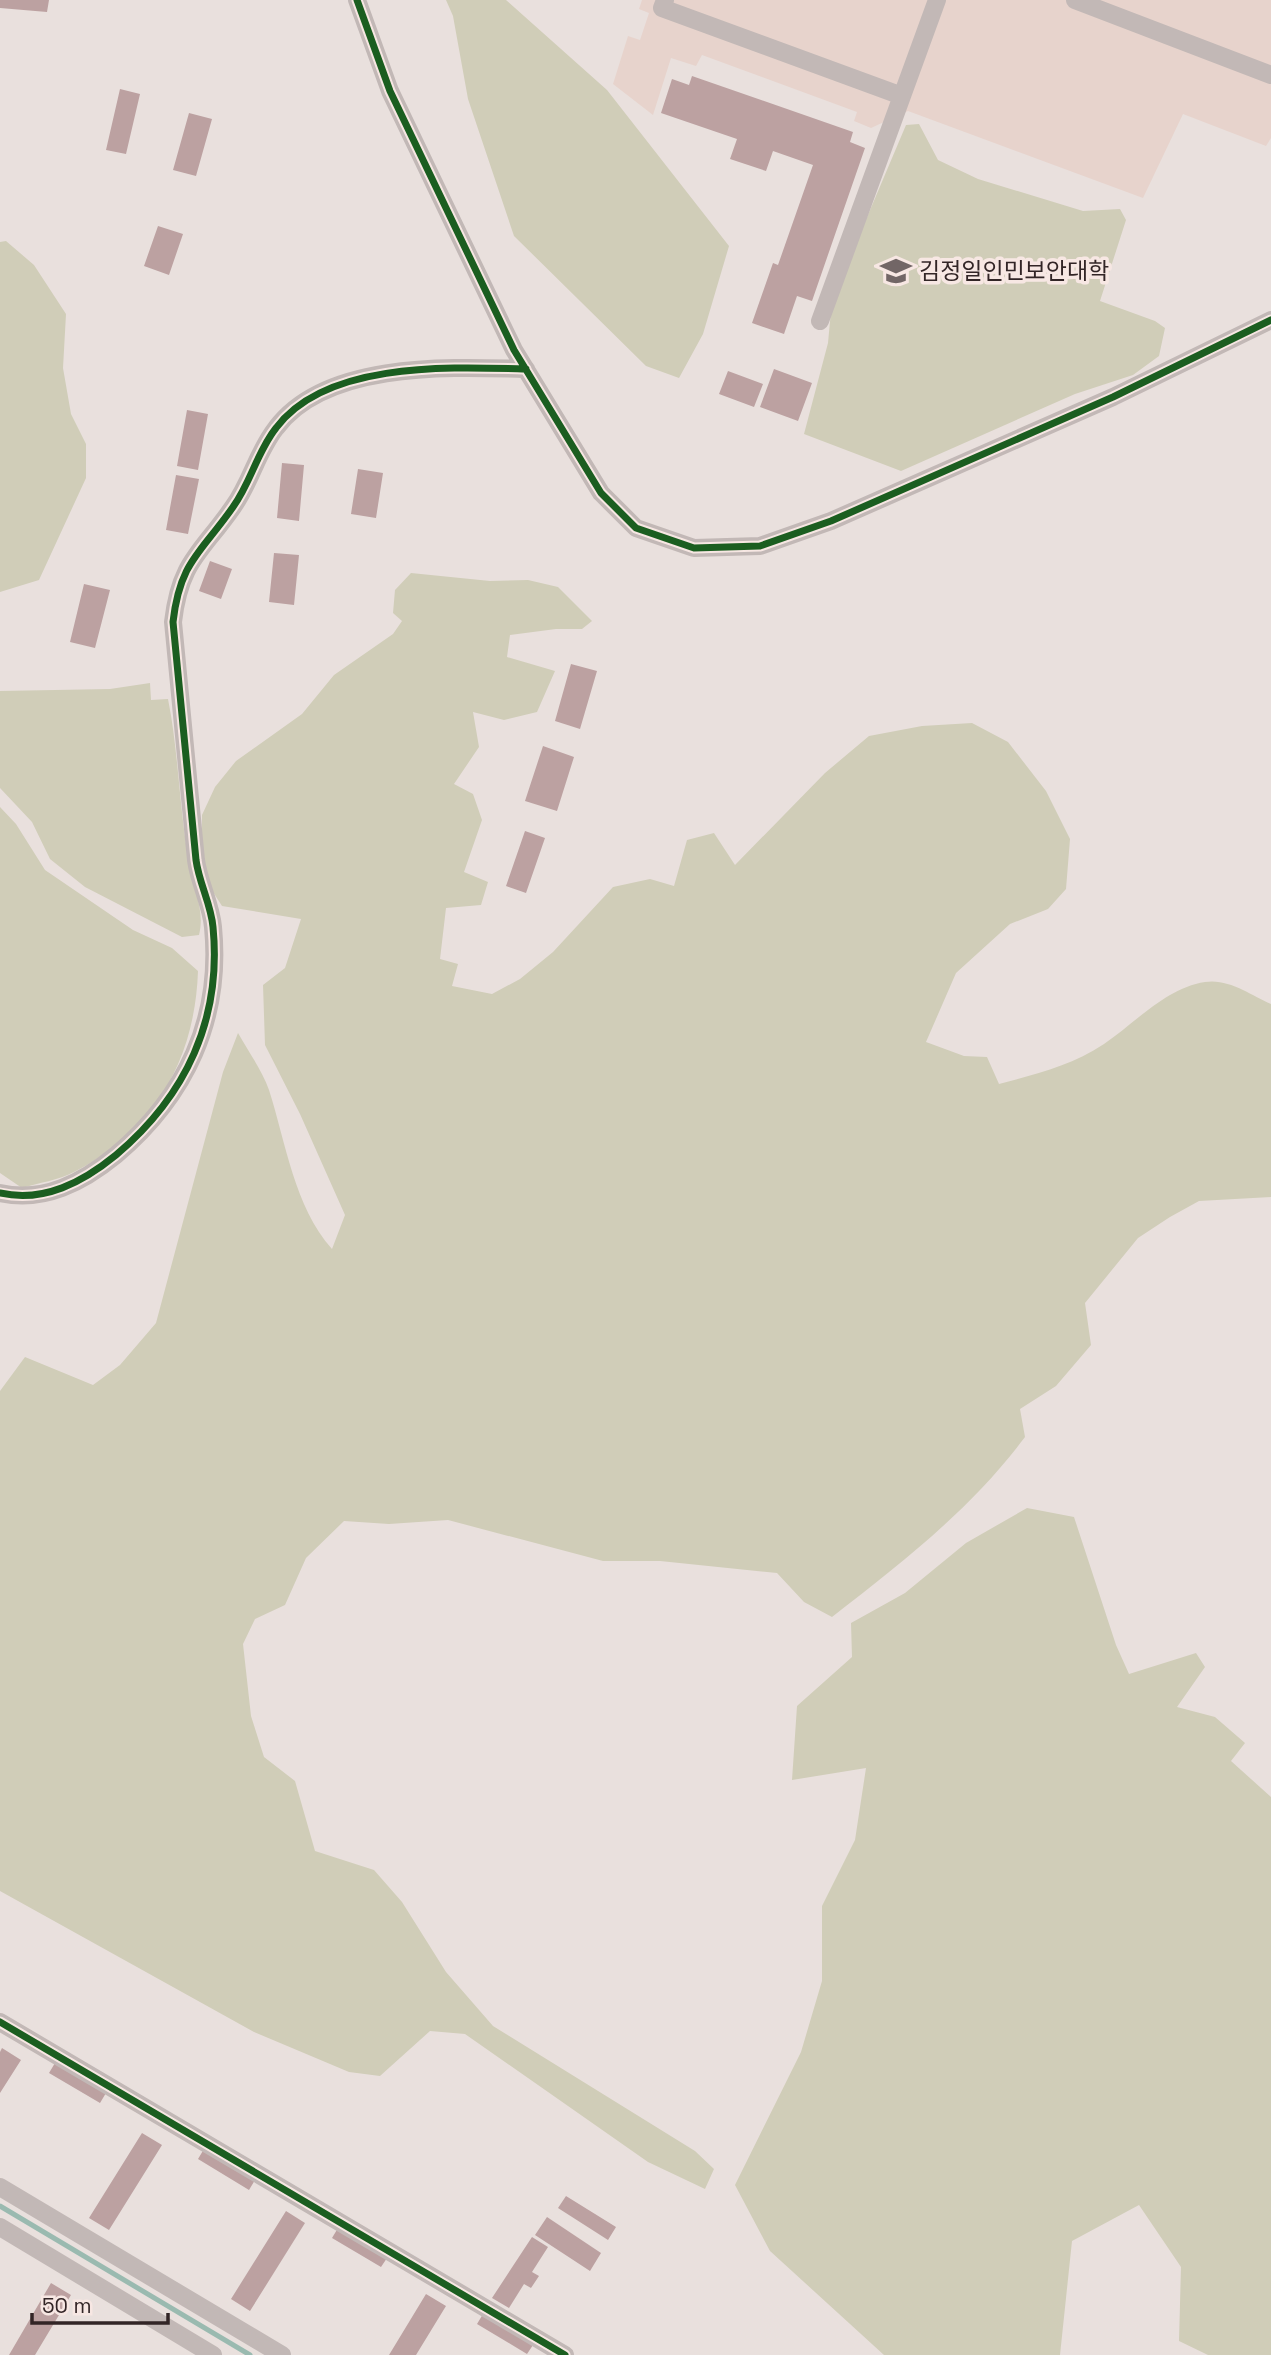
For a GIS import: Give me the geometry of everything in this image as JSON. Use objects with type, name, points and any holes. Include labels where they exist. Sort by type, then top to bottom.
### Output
[{"type":"street","points":[[357,0],[390,91],[526,369],[601,493],[636,528],[694,548],[760,546],[831,521],[1113,397],[1271,320]]},
{"type":"street","points":[[665,0],[662,8],[902,96]]},
{"type":"street","points":[[820,321],[937,0]]},
{"type":"street","points":[[1074,0],[1271,75]]},
{"type":"street","points":[[0,1193],[16,1197],[55,1192],[89,1178],[130,1143],[174,1093],[208,1024],[216,970],[213,923],[198,870],[173,622],[176,597],[191,558],[233,507],[276,427],[312,396],[323,390],[371,377],[408,372],[462,368],[526,369]]},
{"type":"street","points":[[0,2022],[565,2355]]},
{"type":"street","points":[[0,2187],[282,2355]]},
{"type":"street","points":[[0,2227],[213,2355]]},
{"type":"shaded area","points":[[446,0],[506,0],[607,90],[729,246],[703,334],[679,378],[646,366],[514,236],[468,99],[453,16]]},
{"type":"shaded area","points":[[642,0],[1271,0],[1271,138],[1266,146],[1183,114],[1143,198],[908,111],[871,128],[854,121],[857,112],[702,55],[696,66],[671,58],[653,115],[613,84],[628,36],[640,40],[649,13],[639,9]]},
{"type":"shaded area","points":[[919,124],[938,160],[978,179],[1083,211],[1120,209],[1126,220],[1100,301],[1155,321],[1165,328],[1159,356],[1133,375],[1075,394],[901,471],[804,434],[828,343],[832,300],[906,125]]},
{"type":"shaded area","points":[[6,241],[34,265],[66,314],[63,368],[71,414],[86,444],[86,478],[39,580],[0,592],[0,242]]},
{"type":"shaded area","points":[[411,573],[490,581],[528,580],[558,587],[592,621],[582,629],[556,629],[510,635],[507,657],[555,671],[537,712],[504,720],[473,712],[479,747],[454,784],[473,794],[482,820],[464,872],[488,882],[481,905],[446,908],[440,959],[458,964],[452,986],[492,994],[520,979],[553,952],[613,887],[650,879],[674,886],[687,840],[714,833],[735,865],[825,773],[869,736],[922,726],[972,723],[1008,742],[1046,791],[1070,839],[1066,889],[1048,909],[1010,924],[956,973],[926,1042],[964,1056],[987,1057],[999,1084],[1053,1068],[1092,1052],[1164,999],[1191,986],[1205,982],[1222,982],[1271,1004],[1271,1197],[1199,1201],[1138,1238],[1085,1303],[1091,1345],[1056,1386],[1020,1409],[1025,1437],[959,1511],[885,1576],[832,1617],[804,1602],[777,1573],[660,1561],[603,1561],[448,1520],[389,1524],[344,1521],[306,1558],[285,1605],[255,1619],[243,1644],[251,1716],[264,1757],[295,1781],[315,1851],[374,1870],[402,1902],[446,1972],[493,2026],[695,2151],[714,2169],[705,2189],[648,2162],[465,2034],[430,2031],[380,2076],[349,2072],[254,2032],[0,1891],[0,1391],[25,1357],[93,1385],[120,1365],[156,1323],[223,1072],[238,1033],[269,1090],[300,1194],[319,1232],[332,1249],[345,1215],[300,1114],[265,1045],[263,985],[285,968],[301,919],[222,906],[204,878],[202,815],[215,787],[236,761],[302,714],[334,675],[393,634],[402,621],[393,613],[395,590]]},
{"type":"shaded area","points":[[150,683],[151,700],[168,699],[186,846],[200,909],[199,935],[182,937],[85,887],[50,859],[32,822],[0,788],[0,691],[110,689]]},
{"type":"shaded area","points":[[0,807],[16,824],[45,870],[133,930],[172,948],[198,971],[189,1034],[179,1062],[148,1114],[127,1136],[68,1175],[22,1188],[0,1173]]},
{"type":"shaded area","points":[[1027,1508],[1074,1517],[1116,1645],[1129,1674],[1196,1653],[1205,1667],[1177,1707],[1215,1717],[1245,1743],[1231,1761],[1271,1797],[1271,2355],[1208,2355],[1179,2341],[1181,2267],[1139,2205],[1072,2241],[1060,2355],[884,2355],[770,2251],[735,2185],[801,2052],[822,1981],[822,1906],[855,1840],[866,1768],[792,1780],[797,1706],[852,1657],[851,1623],[905,1593],[966,1543]]},
{"type":"building","points":[[0,0],[49,0],[47,12],[0,8]]},
{"type":"building","points":[[692,76],[853,132],[850,142],[865,148],[812,301],[797,296],[784,334],[752,323],[773,263],[778,265],[813,165],[773,151],[766,171],[730,159],[737,139],[661,113],[672,79],[689,85]]},
{"type":"building","points":[[120,89],[140,94],[126,154],[106,150]]},
{"type":"building","points":[[189,113],[212,119],[196,176],[173,170]]},
{"type":"building","points":[[158,226],[183,234],[169,275],[144,266]]},
{"type":"building","points":[[774,369],[812,383],[798,421],[760,407]]},
{"type":"building","points":[[728,371],[763,384],[754,407],[719,394]]},
{"type":"building","points":[[187,410],[208,414],[198,470],[177,466]]},
{"type":"building","points":[[282,463],[304,465],[299,521],[277,518]]},
{"type":"building","points":[[358,469],[383,473],[376,518],[351,514]]},
{"type":"building","points":[[176,475],[199,479],[188,534],[166,530]]},
{"type":"building","points":[[274,553],[299,555],[294,605],[269,602]]},
{"type":"building","points":[[210,561],[232,569],[221,599],[199,591]]},
{"type":"building","points":[[84,584],[110,590],[95,648],[70,642]]},
{"type":"building","points":[[571,664],[597,671],[580,729],[555,721]]},
{"type":"building","points":[[543,746],[574,757],[557,811],[525,801]]},
{"type":"building","points":[[525,831],[545,838],[526,893],[506,886]]},
{"type":"building","points":[[2,2048],[21,2060],[0,2093],[0,2052]]},
{"type":"building","points":[[55,2063],[106,2093],[100,2103],[49,2073]]},
{"type":"building","points":[[142,2133],[162,2145],[109,2230],[89,2218]]},
{"type":"building","points":[[204,2149],[255,2180],[249,2190],[198,2159]]},
{"type":"building","points":[[566,2196],[616,2227],[608,2240],[558,2208]]},
{"type":"building","points":[[286,2211],[305,2223],[250,2311],[231,2299]]},
{"type":"building","points":[[547,2217],[601,2253],[590,2271],[535,2235]]},
{"type":"building","points":[[338,2228],[387,2258],[381,2267],[332,2238]]},
{"type":"building","points":[[532,2237],[548,2247],[532,2272],[539,2276],[531,2288],[524,2284],[509,2308],[492,2298]]},
{"type":"building","points":[[51,2283],[71,2295],[35,2355],[9,2355]]},
{"type":"building","points":[[426,2294],[446,2306],[416,2355],[389,2355]]},
{"type":"building","points":[[483,2314],[533,2345],[527,2354],[477,2324]]},
{"type":"waterway","points":[[0,2206],[250,2355]]},
{"type":"cycle path","points":[[357,0],[390,91],[514,350],[601,493],[636,528],[694,548],[760,546],[831,521],[1113,397],[1271,320]]},
{"type":"cycle path","points":[[0,1193],[32,1195],[62,1188],[90,1174],[116,1155],[141,1132],[180,1081],[205,1024],[214,961],[213,927],[196,860],[173,622],[176,601],[187,571],[239,497],[269,437],[298,406],[325,390],[357,379],[427,369],[526,369]]},
{"type":"cycle path","points":[[0,2022],[565,2355]]},
{"type":"place","name":"김정일인민보안대학","points":[[896,271]]}]
